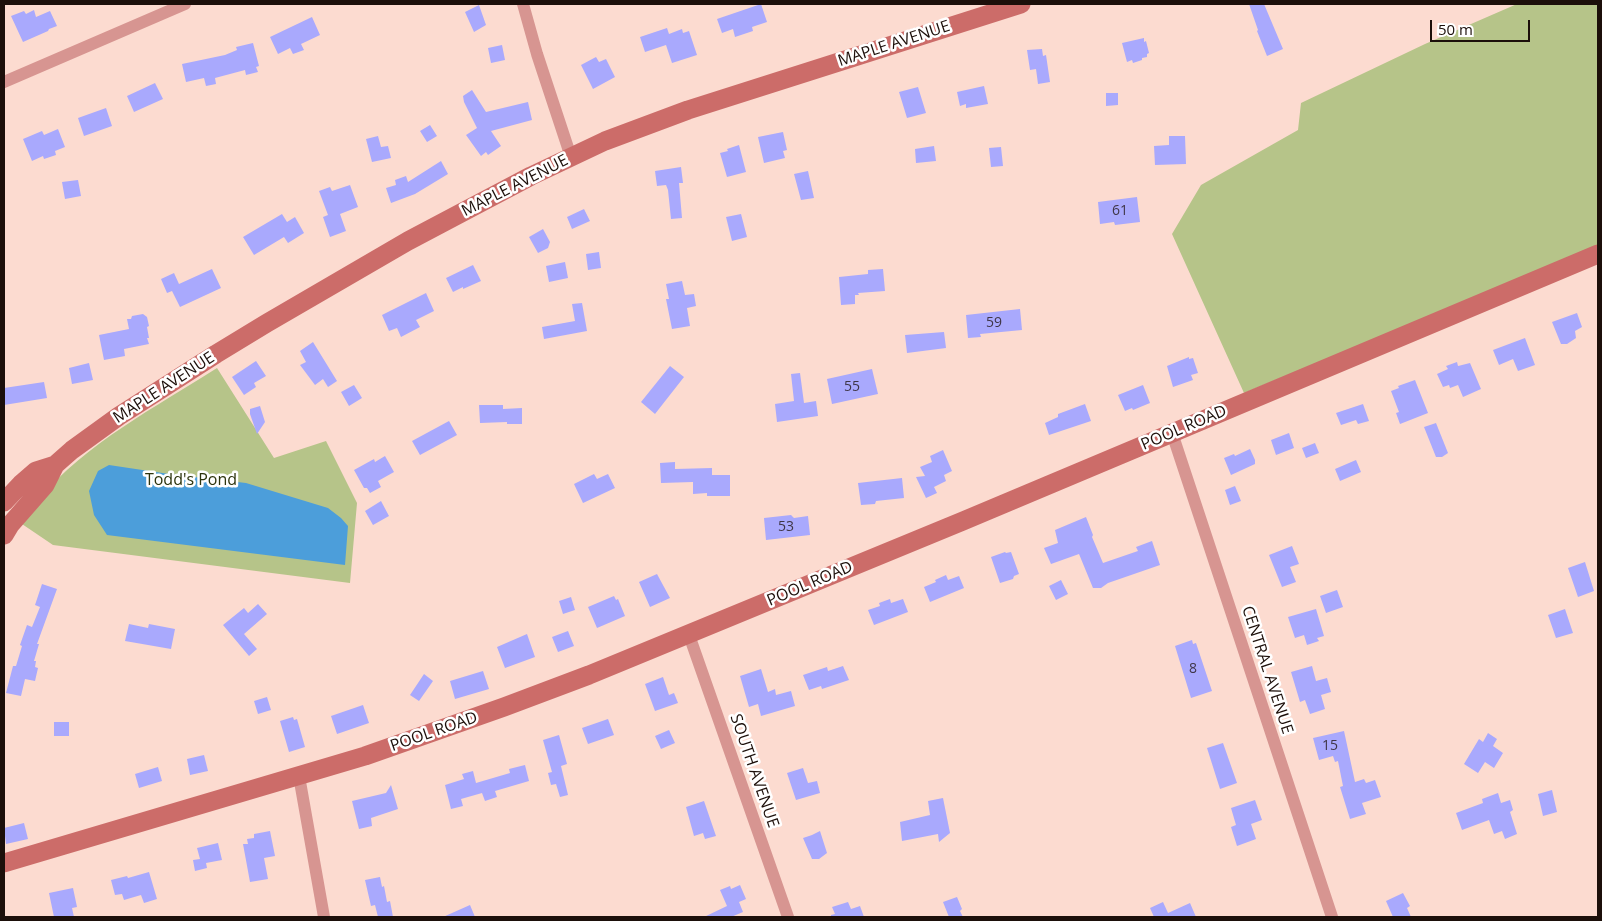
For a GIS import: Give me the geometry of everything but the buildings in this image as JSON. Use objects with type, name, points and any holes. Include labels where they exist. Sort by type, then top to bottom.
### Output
[{"type":"street","points":[[4,82],[185,4]]},
{"type":"street","points":[[523,4],[537,54],[571,157]]},
{"type":"street","name":"MAPLE AVENUE","points":[[4,502],[31,475],[55,464],[119,416],[267,322],[408,241],[571,157],[605,141],[688,110],[1021,4]]},
{"type":"street","name":"POOL ROAD","points":[[4,863],[382,750],[588,675],[689,635],[1598,254]]},
{"type":"street","name":"CENTRAL AVENUE","points":[[1172,433],[1332,917]]},
{"type":"street","name":"MAPLE AVENUE","points":[[4,533],[45,485],[55,464]]},
{"type":"street","name":"SOUTH AVENUE","points":[[689,635],[788,917]]},
{"type":"street","points":[[299,776],[324,917]]},
{"type":"green space","points":[[1517,4],[1598,4],[1598,247],[1244,393],[1172,234],[1201,185],[1298,130],[1301,103],[1425,44]]},
{"type":"green space","name":"Todd's Pond","points":[[217,368],[274,458],[326,441],[357,503],[350,583],[53,545],[22,524],[36,502],[78,460],[123,427]]},
{"type":"water","name":"Todd's Pond","points":[[109,465],[246,483],[328,508],[348,526],[345,565],[107,535],[94,515],[89,491],[98,471]]}]
